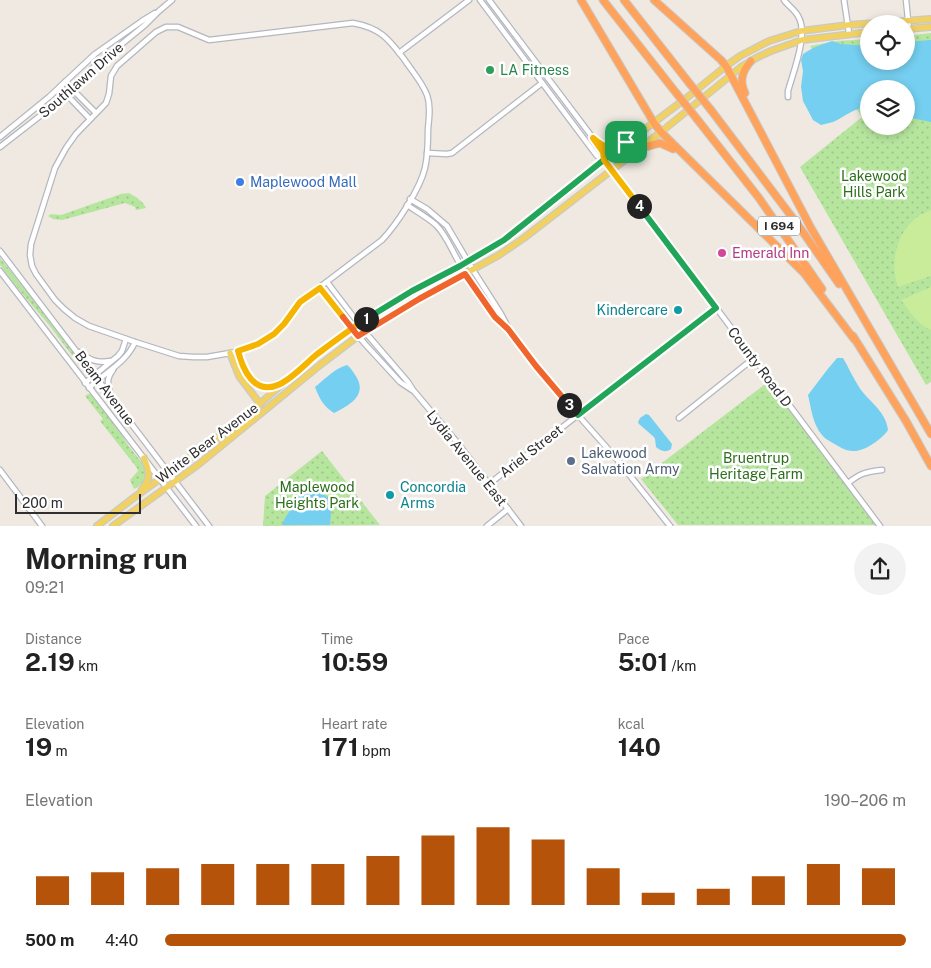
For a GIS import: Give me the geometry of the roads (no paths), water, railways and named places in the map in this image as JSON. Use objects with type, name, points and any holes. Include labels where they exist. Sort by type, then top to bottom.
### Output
[{"type":"highway","points":[[581,0],[661,132],[804,273],[854,339]]},
{"type":"highway","name":"I 694","points":[[603,0],[759,198],[793,246],[906,421],[931,466]]},
{"type":"highway","name":"I 694","points":[[624,0],[711,110],[798,225],[867,323],[931,434]]},
{"type":"highway","points":[[654,0],[722,60],[726,66],[811,228],[867,323]]},
{"type":"highway","points":[[751,61],[743,73],[742,88],[762,126],[781,171]]},
{"type":"highway","points":[[640,148],[660,143],[668,146],[693,165]]},
{"type":"main road","name":"White Bear Avenue","points":[[915,20],[931,19]]},
{"type":"main road","name":"White Bear Avenue","points":[[97,526],[234,426],[316,355],[359,324],[412,291],[488,250],[515,232],[626,142],[654,123],[740,56],[769,41],[801,31],[860,24]]},
{"type":"main road","points":[[915,28],[931,27]]},
{"type":"main road","name":"White Bear Avenue","points":[[113,526],[217,450],[358,336],[419,299],[499,255],[524,238],[661,132],[731,74],[771,51],[802,40],[860,33]]},
{"type":"main road","points":[[593,138],[601,145],[607,147],[614,147],[626,142]]},
{"type":"main road","points":[[238,351],[250,378],[259,386],[275,387],[287,380]]},
{"type":"main road","points":[[230,353],[238,376],[260,404]]},
{"type":"main road","points":[[136,496],[148,482],[149,474],[144,458]]},
{"type":"street","name":"Southlawn Drive","points":[[0,147],[40,116],[172,0]]},
{"type":"street","points":[[399,53],[469,0]]},
{"type":"street","name":"County Road D","points":[[480,0],[597,156],[604,160],[880,526]]},
{"type":"street","name":"County Road D","points":[[490,0],[603,152],[604,160]]},
{"type":"street","points":[[784,0],[800,18],[802,40],[788,97]]},
{"type":"street","points":[[844,0],[850,34]]},
{"type":"street","points":[[906,0],[907,15]]},
{"type":"street","name":"Southlawn Drive","points":[[0,137],[35,109],[95,54],[142,20],[159,11]]},
{"type":"street","points":[[353,23],[364,25],[386,36],[399,53],[422,85],[428,97],[427,153],[422,178],[391,230],[382,240],[300,302],[274,334],[258,344],[238,351],[207,357],[183,356],[135,342],[82,323],[55,300],[36,274],[32,266],[30,244],[58,161],[71,141],[106,103],[111,76],[117,66],[156,32],[166,27],[178,27],[209,40],[353,23]]},
{"type":"street","points":[[65,82],[96,113]]},
{"type":"street","points":[[427,153],[452,153],[542,83]]},
{"type":"street","points":[[61,86],[90,119]]},
{"type":"street","points":[[410,199],[432,213],[447,226],[501,314],[508,329]]},
{"type":"street","points":[[406,205],[436,225],[445,236],[465,274],[495,317],[508,329],[546,379],[616,458],[670,526]]},
{"type":"street","name":"Beam Avenue","points":[[0,251],[209,526]]},
{"type":"street","name":"Beam Avenue","points":[[0,271],[196,526]]},
{"type":"street","name":"Lydia Avenue East","points":[[327,282],[365,332],[456,441],[521,526]]},
{"type":"street","name":"Lydia Avenue East","points":[[320,288],[358,336],[400,382],[413,390]]},
{"type":"street","name":"Ariel Street","points":[[489,484],[716,308]]},
{"type":"street","points":[[89,388],[96,377],[122,350],[126,339]]},
{"type":"street","points":[[111,396],[107,381],[108,376],[115,366],[128,354],[135,342]]},
{"type":"street","points":[[75,349],[91,360],[100,363],[114,360]]},
{"type":"street","points":[[679,418],[754,358]]},
{"type":"street","points":[[85,383],[115,366]]},
{"type":"street","points":[[0,470],[42,526]]},
{"type":"street","points":[[848,483],[867,471],[882,470]]},
{"type":"street","points":[[487,526],[508,509]]},
{"type":"water","points":[[931,40],[931,122],[915,119],[915,80],[860,80],[860,109],[833,122],[821,125],[813,120],[803,101],[801,60],[803,54],[832,41],[841,44],[860,45],[860,70],[915,70],[915,41]]},
{"type":"water","points":[[837,358],[843,358],[859,387],[881,412],[887,423],[888,430],[882,437],[857,451],[844,449],[824,437],[816,426],[811,411],[808,395]]},
{"type":"water","points":[[347,365],[357,378],[360,390],[350,404],[334,413],[322,402],[315,387],[334,371]]},
{"type":"water","points":[[646,414],[649,415],[672,444],[671,449],[663,451],[656,447],[654,437],[639,424],[640,418]]},
{"type":"water","points":[[309,490],[325,495],[328,499],[331,509],[330,525],[282,525],[301,494]]},
{"type":"place","name":"LA Fitness","points":[[490,70]]},
{"type":"place","name":"Maplewood Mall","points":[[240,182]]},
{"type":"place","name":"Emerald Inn","points":[[722,253]]},
{"type":"place","name":"Kindercare","points":[[678,310]]},
{"type":"place","name":"Lakewood Salvation Army","points":[[571,461]]},
{"type":"place","name":"Concordia Arms","points":[[390,495]]},
{"type":"park label","name":"Lakewood Hills Park","points":[[874,184]]},
{"type":"park label","name":"Bruentrup Heritage Farm","points":[[756,466]]},
{"type":"park label","name":"Maplewood Heights Park","points":[[317,496]]}]
